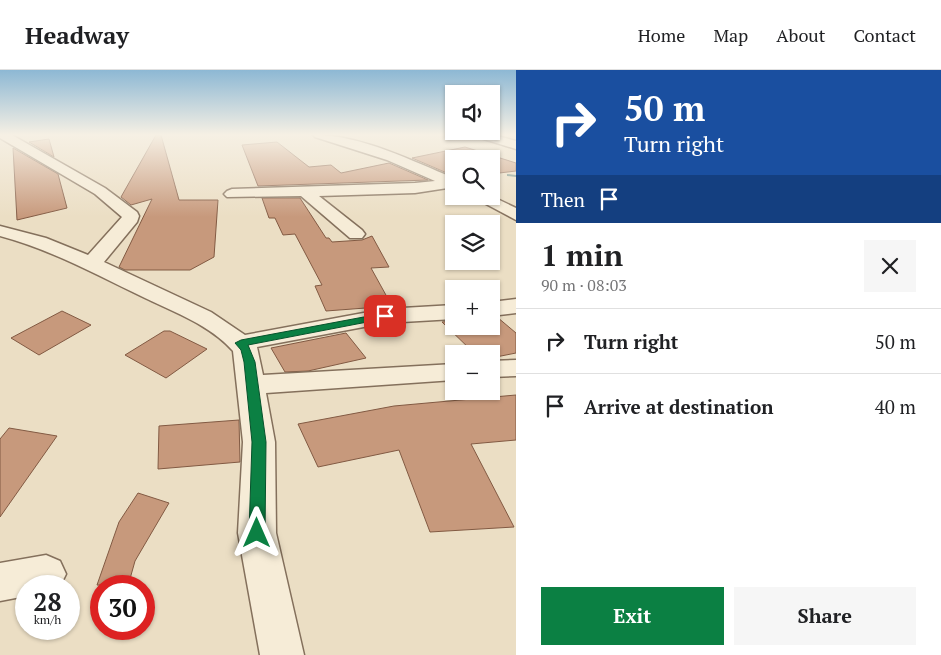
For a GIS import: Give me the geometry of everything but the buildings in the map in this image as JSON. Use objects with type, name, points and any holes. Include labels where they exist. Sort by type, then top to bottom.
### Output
[{"type":"street","points":[[53,162],[100,191],[131,216],[128,222],[91,264]]},
{"type":"street","points":[[404,162],[445,180]]},
{"type":"street","points":[[232,194],[415,188],[445,184]]},
{"type":"street","points":[[305,192],[356,234]]},
{"type":"street","points":[[497,205],[516,215]]},
{"type":"street","points":[[0,231],[40,242],[187,309],[216,324],[241,343],[246,350],[259,442],[257,533],[282,655]]},
{"type":"street","points":[[500,308],[516,306]]},
{"type":"street","points":[[241,343],[385,316],[445,313]]},
{"type":"street","points":[[500,369],[516,368]]},
{"type":"street","points":[[252,385],[445,373]]},
{"type":"street","points":[[0,582],[46,574]]},
{"type":"waterway","points":[[509,175],[516,176]]},
{"type":"route","points":[[257,533],[259,442],[249,362],[246,350],[241,343],[385,316]]}]
